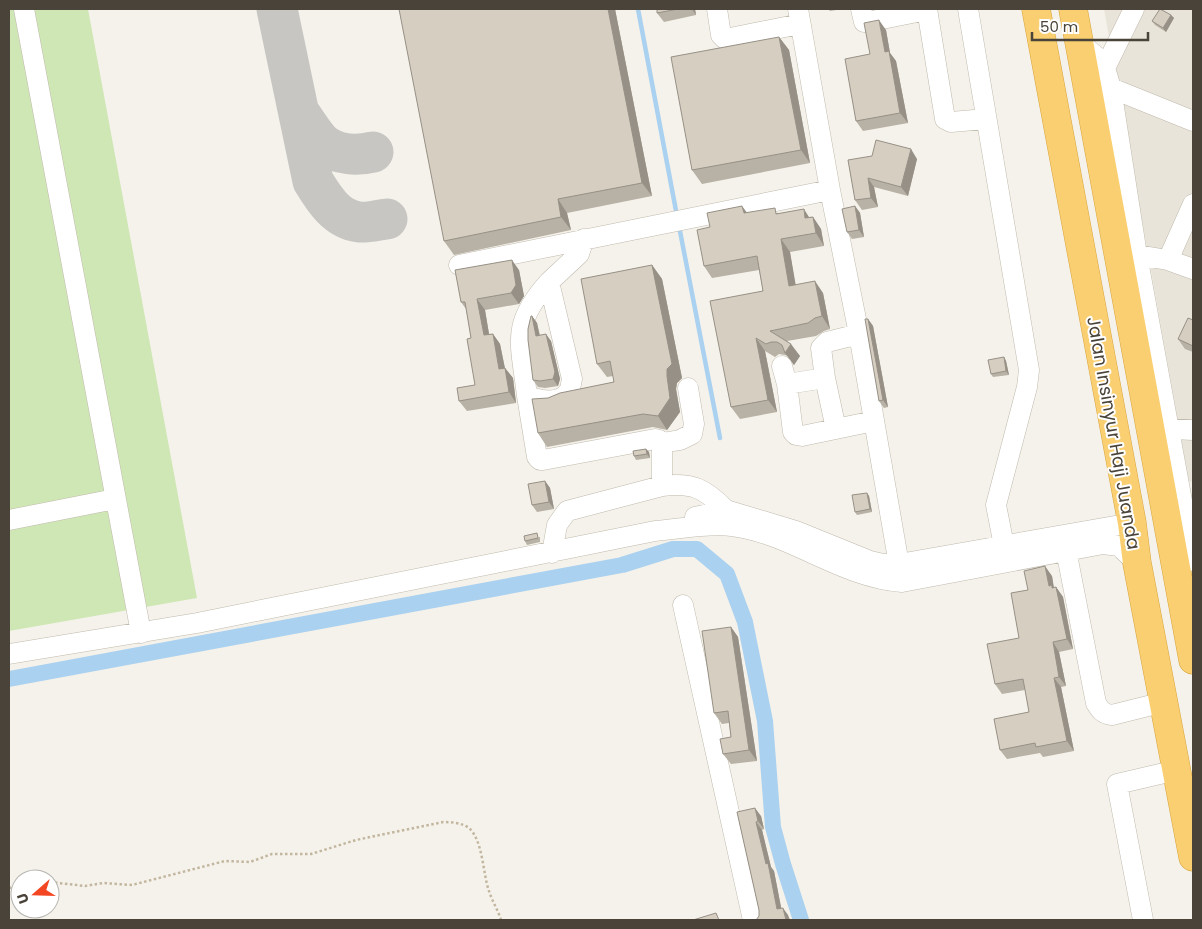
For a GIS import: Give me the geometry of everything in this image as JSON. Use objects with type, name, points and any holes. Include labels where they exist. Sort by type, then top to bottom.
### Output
[{"type":"highway","name":"Jalan Insinyur Haji Juanda","points":[[1036,9],[1132,523],[1137,563],[1193,857]]},
{"type":"highway","name":"Jalan Insinyur Haji Juanda","points":[[1073,9],[1094,127],[1159,428],[1193,660]]},
{"type":"highway","points":[[1060,133],[1094,127]]},
{"type":"street","points":[[24,9],[141,633]]},
{"type":"street","points":[[717,9],[721,35],[725,39],[799,16],[830,190],[859,334],[899,566]]},
{"type":"street","points":[[861,9],[864,22],[927,9],[945,119],[951,122],[986,119]]},
{"type":"street","points":[[968,9],[1029,370],[1027,387],[996,505],[1004,548]]},
{"type":"street","points":[[1105,68],[1134,9]]},
{"type":"street","name":"Jalan Insinyur Haji Juanda","points":[[1078,41],[1097,57],[1105,68],[1111,88],[1137,255],[1159,428],[1193,561]]},
{"type":"street","points":[[1111,88],[1193,121]]},
{"type":"street","points":[[459,265],[830,190]]},
{"type":"street","points":[[1168,260],[1193,204]]},
{"type":"street","points":[[584,240],[579,254],[534,298],[521,328],[523,368],[537,457],[540,460],[655,439],[662,443],[688,437],[692,434],[694,424],[688,388]]},
{"type":"street","points":[[1137,255],[1168,260],[1193,269]]},
{"type":"street","points":[[527,396],[542,401],[562,397],[569,391],[572,379],[549,282]]},
{"type":"street","points":[[836,429],[825,378],[821,348],[827,342],[859,334]]},
{"type":"street","points":[[825,378],[784,375],[793,432],[796,435],[802,436],[874,421]]},
{"type":"street","points":[[1159,428],[1193,430]]},
{"type":"street","points":[[662,443],[662,486]]},
{"type":"street","points":[[552,553],[557,525],[567,512],[662,486],[677,484],[710,494],[726,510],[796,531],[870,561],[899,566],[1132,523]]},
{"type":"street","points":[[9,520],[115,499]]},
{"type":"street","points":[[655,531],[694,517],[726,510]]},
{"type":"street","points":[[9,654],[196,623],[655,531],[719,525],[733,526],[768,536],[863,575],[886,581],[899,566]]},
{"type":"street","points":[[1004,548],[1066,550],[1112,544],[1119,546],[1137,563]]},
{"type":"street","points":[[1066,550],[1096,703],[1100,710],[1112,715],[1164,702]]},
{"type":"street","points":[[683,605],[753,920]]},
{"type":"street","points":[[1143,920],[1117,784],[1177,770]]},
{"type":"path","points":[[60,883],[86,886],[103,883],[132,885],[225,861],[250,862],[272,854],[311,854],[356,840],[443,822],[452,822],[469,828],[473,833],[479,846],[489,893],[501,920]]},
{"type":"shaded area","points":[[1104,9],[1193,9],[1193,481],[1189,482]]},
{"type":"green space","points":[[9,9],[88,9],[197,598],[9,631]]},
{"type":"building","points":[[399,9],[608,9],[642,183],[558,199],[561,217],[444,241]]},
{"type":"building","points":[[657,9],[678,9],[657,13]]},
{"type":"building","points":[[1160,9],[1171,15],[1163,28],[1152,21]]},
{"type":"building","points":[[879,20],[885,52],[889,51],[900,113],[856,121],[845,59],[870,54],[864,23]]},
{"type":"building","points":[[779,37],[801,150],[692,170],[671,57]]},
{"type":"building","points":[[876,140],[911,149],[901,187],[868,178],[871,198],[855,200],[848,160],[872,156]]},
{"type":"building","points":[[742,206],[744,213],[775,208],[776,214],[804,209],[805,218],[813,217],[816,233],[781,239],[789,286],[815,281],[822,316],[808,323],[770,331],[791,344],[785,353],[782,345],[777,342],[766,344],[756,338],[768,400],[731,407],[710,301],[763,291],[757,256],[704,266],[697,230],[710,227],[707,213]]},
{"type":"building","points":[[855,206],[859,230],[847,232],[842,209]]},
{"type":"building","points":[[512,260],[516,285],[511,293],[477,299],[484,335],[493,334],[499,369],[505,368],[509,392],[459,401],[457,388],[475,385],[467,339],[471,338],[465,302],[461,302],[455,270]]},
{"type":"building","points":[[652,265],[672,364],[667,369],[670,398],[658,416],[643,414],[538,433],[532,399],[548,398],[560,393],[614,382],[610,361],[597,364],[581,279]]},
{"type":"building","points":[[531,316],[536,336],[546,334],[555,372],[553,379],[533,380],[528,340]]},
{"type":"building","points":[[1188,318],[1193,320],[1193,346],[1178,339]]},
{"type":"building","points":[[865,319],[868,319],[883,400],[879,401]]},
{"type":"building","points":[[1004,357],[1006,371],[991,374],[988,360]]},
{"type":"building","points":[[646,449],[647,454],[634,456],[633,451]]},
{"type":"building","points":[[545,481],[549,502],[532,505],[528,484]]},
{"type":"building","points":[[867,493],[870,509],[855,512],[852,495]]},
{"type":"building","points":[[537,533],[538,538],[525,541],[524,536]]},
{"type":"building","points":[[1045,566],[1049,586],[1052,585],[1052,588],[1056,587],[1067,639],[1053,642],[1059,677],[1054,678],[1067,741],[1036,747],[1035,743],[1000,750],[994,719],[1029,712],[1023,679],[995,684],[987,644],[1019,638],[1011,593],[1028,590],[1024,571]]},
{"type":"building","points":[[731,627],[749,750],[723,754],[720,739],[731,737],[728,711],[714,713],[702,631]]},
{"type":"building","points":[[755,808],[758,821],[756,822],[766,864],[768,863],[777,909],[783,908],[786,920],[756,920],[759,916],[759,910],[737,812]]},
{"type":"building","points":[[716,913],[719,920],[693,920]]},
{"type":"waterway","points":[[638,9],[677,216]]},
{"type":"waterway","points":[[679,226],[720,438]]},
{"type":"waterway","points":[[9,679],[622,565],[673,549],[697,549],[727,574],[745,622],[765,721],[773,827],[801,920]]},
{"type":"taxiway","points":[[277,9],[313,181],[326,201],[344,217],[362,222],[387,219]]},
{"type":"taxiway","points":[[300,114],[324,145],[348,154],[373,152]]}]
